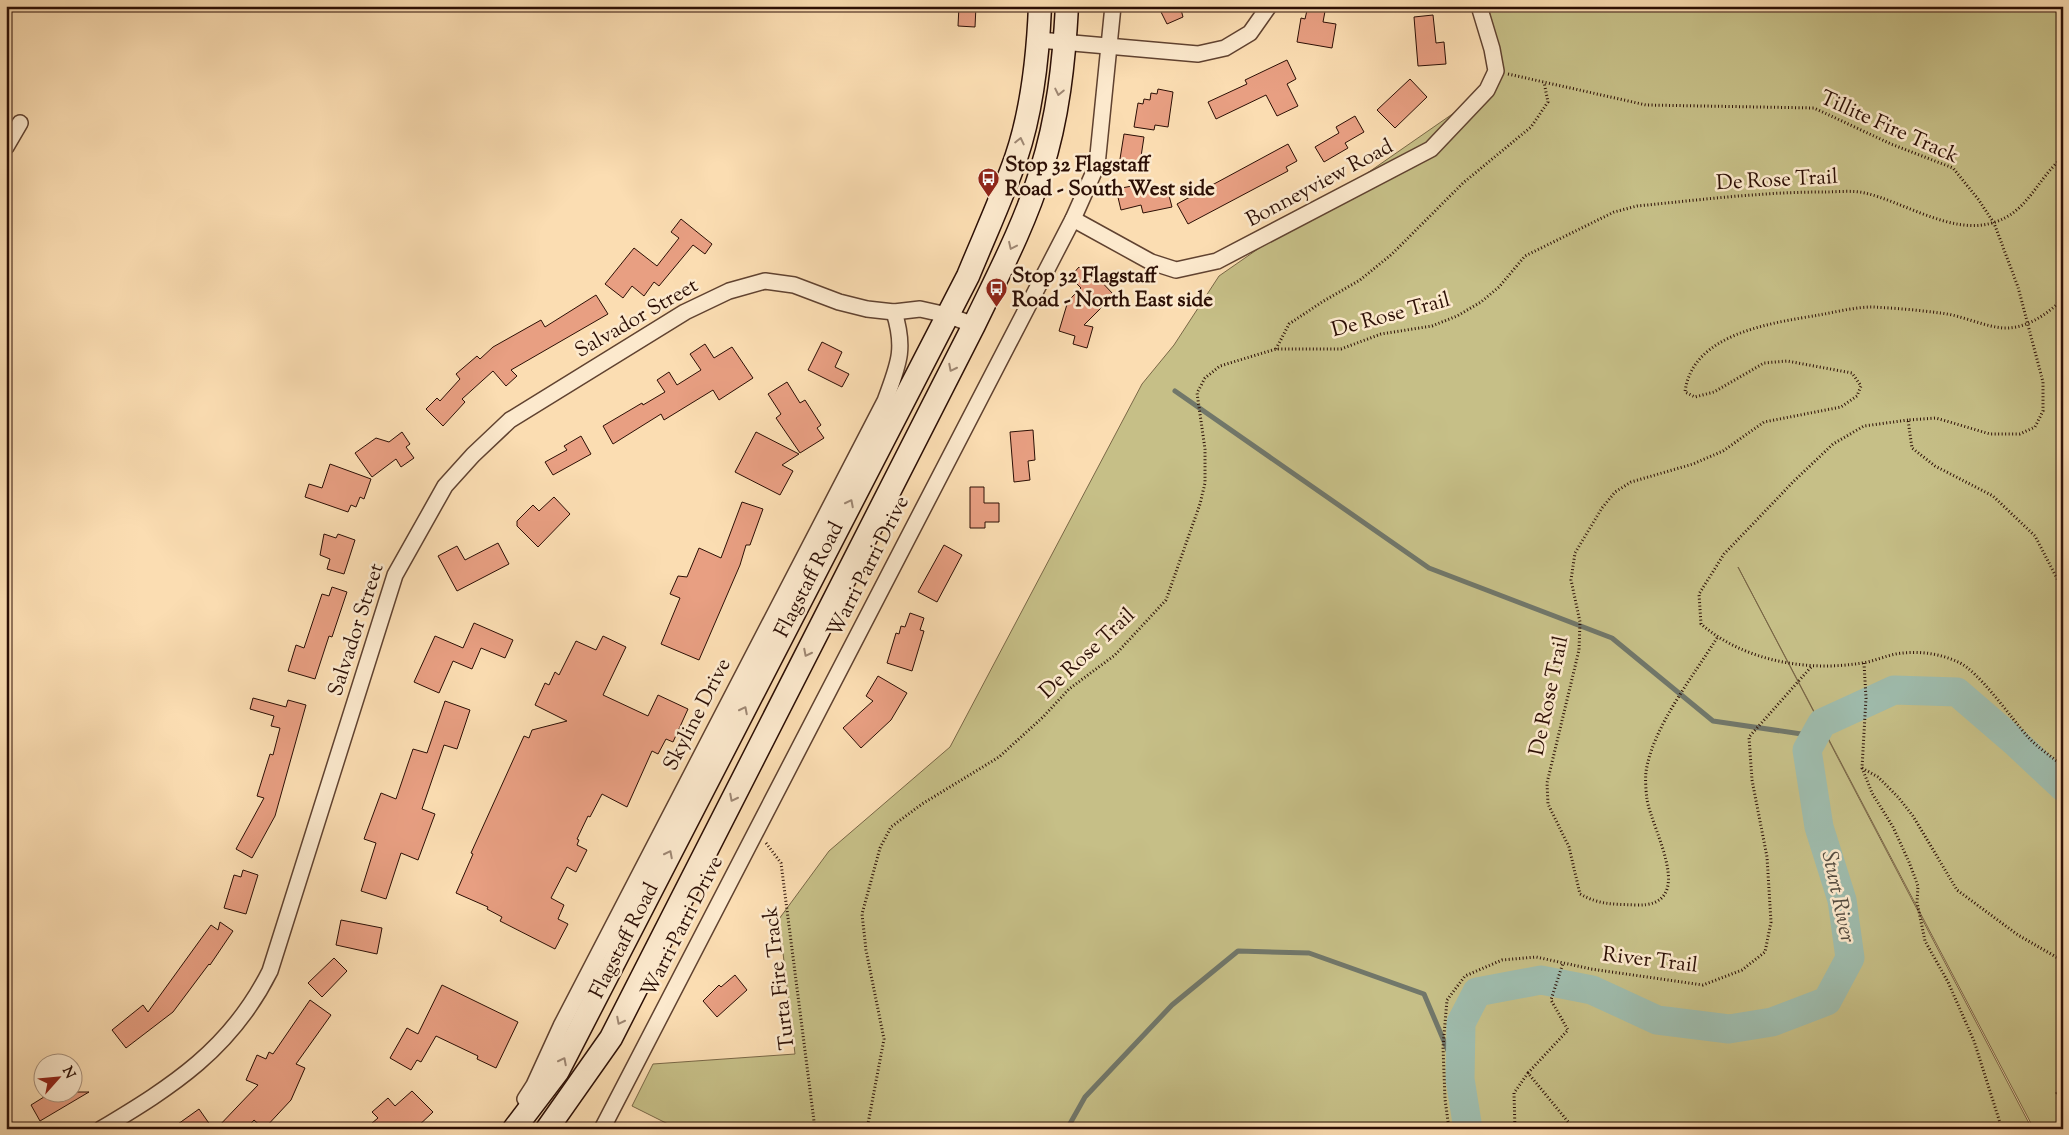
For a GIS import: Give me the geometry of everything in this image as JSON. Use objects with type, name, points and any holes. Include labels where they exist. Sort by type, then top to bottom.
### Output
[{"type":"main road","name":"Flagstaff Road","points":[[514,1129],[558,1071],[968,276],[1016,157],[1028,108],[1038,40],[1040,6]]},
{"type":"main road","name":"Flagstaff Road","points":[[547,1129],[611,1038],[974,325],[1014,241],[1041,171],[1062,79],[1067,6]]},
{"type":"street","name":"Warri Parri Drive","points":[[602,1129],[1073,218],[1097,165],[1113,6]]},
{"type":"street","points":[[1038,40],[1198,54],[1224,48],[1250,33],[1269,6]]},
{"type":"street","points":[[1479,6],[1492,49],[1496,71]]},
{"type":"street","name":"Bonneyview Road","points":[[1073,218],[1150,262],[1176,270],[1217,262],[1431,149],[1488,90],[1496,71]]},
{"type":"street","points":[[6,147],[20,123]]},
{"type":"street","name":"Salvador Street","points":[[101,1129],[154,1098],[200,1062],[233,1031],[257,997],[273,962],[395,575],[445,486],[473,454],[510,420],[685,312],[729,292],[765,281],[794,285],[839,302],[867,309],[894,312],[920,309],[947,315],[974,325]]},
{"type":"street","name":"Skyline Drive","points":[[505,1129],[534,1085],[561,1026],[885,401],[901,357],[899,328],[894,312]]},
{"type":"path","name":"Tillite Fire Track","points":[[1496,71],[1646,105],[1814,108],[1891,144],[1953,168],[1978,199],[1994,223],[2018,287],[2043,382],[2043,412],[2035,427],[2020,434],[1990,434],[1936,418],[1908,420],[1864,426],[1833,444],[1724,554],[1699,594],[1701,624],[1718,638]]},
{"type":"path","points":[[1276,349],[1289,324],[1373,270],[1398,249],[1462,183],[1531,127],[1548,102],[1544,82]]},
{"type":"path","name":"De Rose Trail","points":[[867,1129],[884,1038],[866,950],[862,914],[880,848],[892,827],[922,804],[999,756],[1043,717],[1069,689],[1115,655],[1166,600],[1200,504],[1205,483],[1205,449],[1197,393],[1205,378],[1220,366],[1276,349],[1341,349],[1381,334],[1432,326],[1456,316],[1488,297],[1526,256],[1614,212],[1637,206],[1785,192],[1863,192],[1955,224],[1981,225],[1994,223],[2018,212],[2052,166],[2063,157]]},
{"type":"path","name":"De Rose Trail","points":[[1718,638],[1662,728],[1646,772],[1647,800],[1666,856],[1668,888],[1660,900],[1649,906],[1596,903],[1580,894],[1568,847],[1548,804],[1547,783],[1578,650],[1580,622],[1571,580],[1575,553],[1602,508],[1615,492],[1631,482],[1693,464],[1723,451],[1764,422],[1841,407],[1857,396],[1861,386],[1852,373],[1787,361],[1764,363],[1714,392],[1695,398],[1685,392],[1686,378],[1697,363],[1716,345],[1742,331],[1771,323],[1870,307],[1942,313],[2004,328],[2027,324],[2048,313],[2063,299]]},
{"type":"path","points":[[1908,420],[1912,448],[1935,466],[1993,496],[2035,536],[2063,590]]},
{"type":"path","points":[[1718,638],[1760,656],[1796,665],[1832,667],[1864,663],[1902,653],[1933,654],[1960,663],[1974,675],[2030,739],[2063,766]]},
{"type":"path","points":[[1864,663],[1866,698],[1862,768],[1872,793],[1893,828],[1909,862],[1918,886],[1917,902],[1924,941],[1948,982],[1974,1041],[2002,1129]]},
{"type":"path","name":"River Trail","points":[[1449,1129],[1445,1099],[1443,1047],[1447,1000],[1465,976],[1502,960],[1536,957],[1703,985],[1742,970],[1765,952],[1771,922],[1767,857],[1752,780],[1749,737],[1812,666]]},
{"type":"path","points":[[1862,768],[1878,777],[1898,796],[1914,816],[1958,890],[2018,935],[2063,960]]},
{"type":"path","name":"Turta Fire Track","points":[[757,831],[781,863],[815,1129]]},
{"type":"path","points":[[1515,1129],[1514,1093],[1528,1073],[1568,1030],[1551,1000],[1563,963]]},
{"type":"path","points":[[1528,1073],[1558,1112],[1574,1129]]},
{"type":"path","points":[[2063,1089],[2057,1092],[2063,1100]]},
{"type":"shaded area","points":[[1479,6],[2063,6],[2063,1129],[2034,1129],[1738,567],[2032,1129],[678,1129],[632,1106],[653,1064],[795,1054],[779,919],[829,851],[950,747],[1142,384],[1174,345],[1219,276],[1487,90],[1496,71]]},
{"type":"building","points":[[959,6],[976,6],[975,27],[958,26]]},
{"type":"building","points":[[1158,6],[1180,6],[1183,17],[1167,24]]},
{"type":"building","points":[[1308,6],[1326,6],[1323,22],[1336,24],[1332,48],[1297,42],[1301,18],[1305,19]]},
{"type":"building","points":[[1433,15],[1436,43],[1444,42],[1446,64],[1418,66],[1414,17]]},
{"type":"building","points":[[1287,60],[1296,79],[1287,84],[1298,106],[1277,116],[1266,95],[1216,119],[1208,102],[1247,84],[1245,80]]},
{"type":"building","points":[[1410,79],[1427,97],[1395,128],[1377,110]]},
{"type":"building","points":[[1158,89],[1173,92],[1168,127],[1155,125],[1154,130],[1134,127],[1138,103],[1143,104],[1144,99],[1150,100],[1151,93],[1157,94]]},
{"type":"building","points":[[1355,116],[1364,132],[1345,143],[1348,148],[1324,162],[1315,147],[1339,133],[1336,127]]},
{"type":"building","points":[[1124,134],[1144,137],[1140,163],[1120,159]]},
{"type":"building","points":[[1288,144],[1297,161],[1286,167],[1288,171],[1188,224],[1177,204]]},
{"type":"building","points":[[1143,184],[1145,193],[1167,188],[1172,207],[1143,213],[1141,205],[1121,210],[1116,189]]},
{"type":"building","points":[[681,219],[712,244],[705,254],[693,245],[659,286],[654,282],[644,296],[632,286],[623,298],[605,284],[634,248],[657,266],[679,238],[671,232]]},
{"type":"building","points":[[1079,267],[1090,278],[1094,274],[1114,295],[1084,325],[1093,327],[1087,348],[1073,344],[1075,336],[1059,331],[1068,301],[1081,288],[1070,277]]},
{"type":"building","points":[[596,295],[608,314],[511,370],[517,376],[506,386],[493,371],[462,399],[465,402],[443,426],[426,409],[437,398],[440,401],[460,379],[456,374],[477,356],[480,359],[493,347],[541,320],[545,327]]},
{"type":"building","points":[[822,342],[842,352],[835,367],[849,374],[842,387],[808,370]]},
{"type":"building","points":[[705,344],[714,358],[732,347],[753,378],[719,400],[713,390],[664,420],[661,414],[613,444],[603,426],[665,392],[657,380],[669,372],[677,385],[701,370],[690,354]]},
{"type":"building","points":[[787,382],[800,403],[805,400],[821,425],[817,428],[824,438],[800,453],[776,418],[781,414],[768,394]]},
{"type":"building","points":[[1033,430],[1035,460],[1028,461],[1030,480],[1014,482],[1010,432]]},
{"type":"building","points":[[402,432],[410,444],[406,447],[414,458],[401,467],[396,459],[372,477],[355,453],[376,438],[389,442]]},
{"type":"building","points":[[756,432],[799,454],[782,465],[793,471],[780,495],[735,472]]},
{"type":"building","points":[[581,436],[591,454],[553,475],[545,462],[567,450],[564,446]]},
{"type":"building","points":[[330,464],[371,479],[364,499],[360,497],[356,507],[351,505],[348,512],[305,497],[309,484],[322,488]]},
{"type":"building","points":[[970,487],[984,487],[984,503],[999,503],[999,522],[985,522],[985,528],[970,528]]},
{"type":"building","points":[[554,497],[570,514],[538,547],[517,526],[517,521],[533,505],[539,511]]},
{"type":"building","points":[[742,502],[763,509],[750,545],[746,545],[740,565],[699,660],[661,644],[680,598],[670,594],[678,576],[687,577],[699,548],[721,558]]},
{"type":"building","points":[[324,534],[336,538],[338,534],[355,540],[344,574],[327,569],[330,559],[320,555]]},
{"type":"building","points":[[498,543],[509,564],[457,591],[438,556],[457,546],[465,560]]},
{"type":"building","points":[[944,545],[962,555],[937,602],[918,592]]},
{"type":"building","points":[[332,587],[347,592],[332,637],[329,636],[315,679],[288,671],[296,645],[304,648],[322,594],[329,596]]},
{"type":"building","points":[[910,613],[924,618],[920,630],[924,631],[912,671],[887,663],[896,633],[899,634],[901,626],[905,627]]},
{"type":"building","points":[[474,623],[513,640],[505,658],[481,648],[472,669],[453,661],[439,693],[414,682],[435,636],[463,648]]},
{"type":"building","points":[[603,636],[626,647],[603,695],[648,716],[658,695],[688,709],[673,742],[666,739],[658,754],[652,751],[627,807],[602,794],[590,817],[588,816],[577,839],[579,840],[577,845],[587,850],[576,872],[567,867],[551,898],[564,905],[558,919],[568,924],[555,949],[500,921],[502,917],[487,909],[488,907],[456,893],[473,854],[471,853],[524,736],[529,738],[532,730],[567,721],[535,705],[545,683],[549,685],[555,672],[559,675],[576,641],[596,650]]},
{"type":"building","points":[[878,676],[907,693],[891,720],[861,748],[843,728],[873,701],[866,696]]},
{"type":"building","points":[[253,698],[286,707],[288,700],[306,705],[275,816],[252,858],[236,849],[264,798],[257,796],[270,754],[273,755],[280,728],[271,726],[274,716],[250,709]]},
{"type":"building","points":[[445,701],[470,710],[457,749],[444,745],[422,809],[435,814],[418,860],[401,853],[386,899],[361,891],[376,843],[364,839],[381,793],[396,799],[413,749],[427,753]]},
{"type":"building","points":[[243,870],[258,875],[246,914],[224,908],[234,875],[241,877]]},
{"type":"building","points":[[341,920],[382,928],[377,954],[336,945]]},
{"type":"building","points":[[220,922],[233,931],[210,965],[173,1012],[126,1048],[112,1030],[143,1005],[148,1012],[211,925],[218,930]]},
{"type":"building","points":[[334,958],[347,971],[322,997],[308,983]]},
{"type":"building","points":[[735,975],[747,990],[717,1017],[703,1001],[719,985],[721,987]]},
{"type":"building","points":[[442,985],[518,1022],[496,1068],[477,1059],[478,1056],[436,1036],[421,1062],[417,1060],[411,1070],[390,1058],[407,1028],[418,1034]]},
{"type":"building","points":[[310,1000],[331,1015],[296,1064],[305,1068],[291,1100],[264,1129],[254,1120],[246,1129],[216,1129],[258,1085],[246,1080],[257,1055],[266,1059],[269,1052],[273,1054]]},
{"type":"building","points":[[412,1091],[433,1112],[415,1129],[365,1129],[378,1118],[372,1112],[388,1098],[395,1106]]},
{"type":"building","points":[[36,1102],[72,1102],[40,1121],[31,1105]]},
{"type":"building","points":[[199,1109],[213,1129],[171,1129]]},
{"type":"waterway","points":[[1175,391],[1429,568],[1612,638],[1713,721],[1815,736]]},
{"type":"waterway","name":"Sturt River","points":[[1468,1129],[1460,1079],[1461,1023],[1477,992],[1541,980],[1592,990],[1657,1020],[1729,1029],[1772,1022],[1827,1001],[1850,958],[1842,900],[1819,827],[1807,750],[1822,723],[1894,690],[1957,692],[2063,787]]},
{"type":"waterway","points":[[1067,1129],[1085,1097],[1172,1005],[1238,951],[1309,953],[1424,994],[1460,1079]]},
{"type":"place","name":"Stop 32 Flagstaff Road - South West side","points":[[989,197]]},
{"type":"place","name":"Stop 32 Flagstaff Road - North East side","points":[[996,308]]}]
